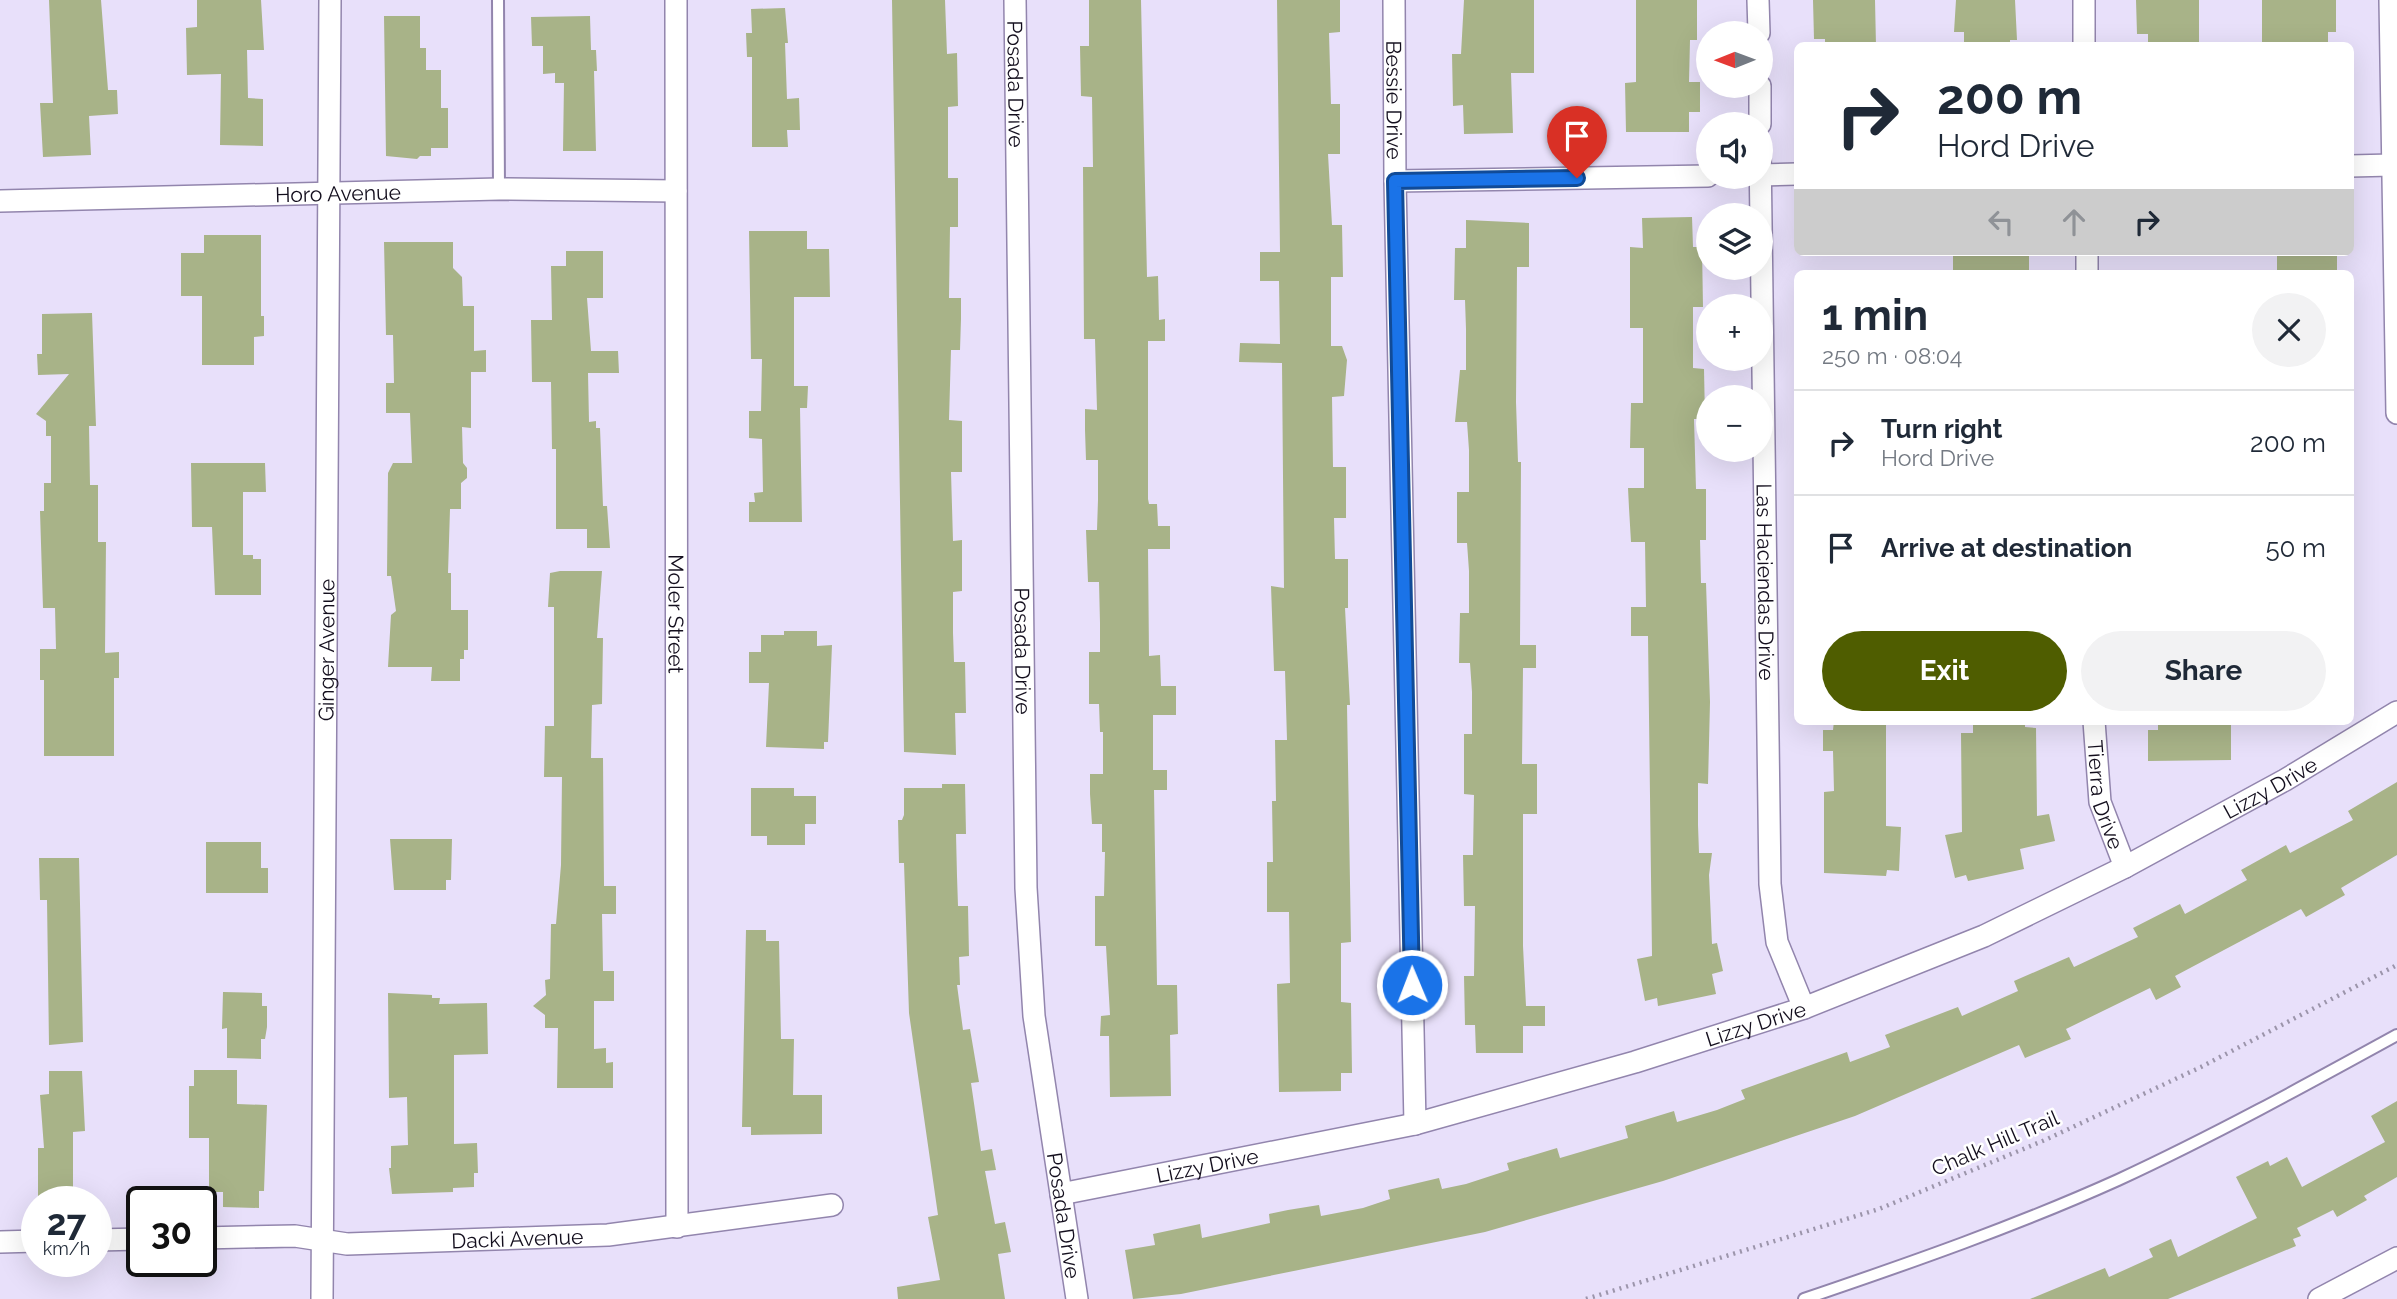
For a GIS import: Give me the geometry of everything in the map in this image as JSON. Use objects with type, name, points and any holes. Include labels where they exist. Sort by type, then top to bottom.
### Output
[{"type":"street","name":"Ginger Avenue","points":[[321,1299],[330,0]]},
{"type":"street","name":"Moler Street","points":[[676,0],[677,1227]]},
{"type":"street","name":"Posada Drive","points":[[1015,0],[1026,888],[1034,1016],[1077,1299]]},
{"type":"street","name":"Bessie Drive","points":[[1394,0],[1395,181],[1415,1124]]},
{"type":"street","points":[[1758,0],[1759,21]]},
{"type":"street","points":[[2084,0],[2084,42]]},
{"type":"street","points":[[2390,0],[2397,413]]},
{"type":"street","points":[[2354,166],[2392,165]]},
{"type":"street","points":[[1773,175],[1794,174]]},
{"type":"street","points":[[1395,181],[1696,176]]},
{"type":"street","name":"Horo Avenue","points":[[0,201],[499,189],[676,191]]},
{"type":"street","name":"Las Haciendas Drive","points":[[1761,189],[1770,884],[1777,942],[1804,1008]]},
{"type":"street","name":"Lizzy Drive","points":[[1061,1194],[1415,1124],[1635,1062],[1804,1008],[1984,936],[2125,867],[2284,780],[2397,712]]},
{"type":"street","name":"Tierra Drive","points":[[2094,725],[2100,802],[2125,867]]},
{"type":"street","name":"Dacki Avenue","points":[[217,1238],[295,1236],[347,1244],[454,1242],[677,1227],[832,1205]]},
{"type":"street","points":[[0,1242],[21,1241]]},
{"type":"street","points":[[2319,1299],[2397,1258]]},
{"type":"lane","points":[[498,0],[499,189]]},
{"type":"lane","points":[[1804,1299],[1937,1254],[2118,1180],[2303,1087],[2397,1035]]},
{"type":"path","name":"Chalk Hill Trail","points":[[1586,1299],[1879,1209],[1918,1193],[2045,1140],[2201,1067],[2397,965]]},
{"type":"building","points":[[49,0],[101,0],[108,90],[117,90],[118,114],[89,116],[91,155],[43,157],[40,103],[53,103]]},
{"type":"building","points":[[197,0],[261,0],[264,50],[247,50],[248,98],[263,99],[263,146],[220,145],[221,74],[187,75],[186,28],[197,27]]},
{"type":"building","points":[[892,0],[945,0],[947,54],[957,53],[958,106],[948,107],[948,178],[958,178],[958,227],[950,227],[949,298],[961,298],[961,319],[960,350],[951,350],[949,420],[962,421],[962,472],[951,472],[953,541],[962,540],[962,591],[953,592],[953,633],[954,662],[965,662],[966,713],[955,713],[956,755],[904,752]]},
{"type":"building","points":[[1089,0],[1141,0],[1147,277],[1158,276],[1159,320],[1165,319],[1165,341],[1148,341],[1148,499],[1149,504],[1157,504],[1158,526],[1170,526],[1170,549],[1148,549],[1149,656],[1160,655],[1161,686],[1176,686],[1176,715],[1153,715],[1153,770],[1167,770],[1167,790],[1154,790],[1157,985],[1177,985],[1178,1034],[1170,1035],[1171,1096],[1110,1097],[1109,1036],[1100,1036],[1101,1016],[1110,1015],[1106,946],[1095,946],[1095,896],[1104,896],[1105,852],[1102,852],[1102,824],[1092,824],[1090,794],[1090,774],[1103,774],[1103,732],[1100,732],[1099,704],[1089,704],[1089,652],[1100,652],[1100,623],[1099,582],[1088,582],[1086,530],[1097,530],[1098,500],[1098,460],[1086,460],[1085,430],[1085,409],[1097,410],[1095,339],[1084,339],[1083,167],[1093,167],[1092,97],[1081,96],[1080,46],[1089,46]]},
{"type":"building","points":[[1277,0],[1340,0],[1340,32],[1329,33],[1331,104],[1340,104],[1340,154],[1328,154],[1332,225],[1342,225],[1343,277],[1331,277],[1331,346],[1342,346],[1347,360],[1344,396],[1332,397],[1333,467],[1346,467],[1346,518],[1334,518],[1335,559],[1348,559],[1348,608],[1345,608],[1350,705],[1347,705],[1351,942],[1341,943],[1341,1002],[1351,1003],[1352,1073],[1341,1073],[1341,1091],[1279,1092],[1277,984],[1290,983],[1289,912],[1267,912],[1267,862],[1273,862],[1272,801],[1276,801],[1275,740],[1287,740],[1285,671],[1274,671],[1271,586],[1284,588],[1282,363],[1239,362],[1240,343],[1280,344],[1279,281],[1260,281],[1260,252],[1280,252]]},
{"type":"building","points":[[1464,0],[1534,0],[1534,73],[1511,73],[1513,133],[1464,134],[1463,105],[1453,106],[1452,54],[1461,54]]},
{"type":"building","points":[[1636,0],[1697,0],[1696,40],[1690,40],[1689,82],[1696,82],[1696,98],[1700,98],[1700,112],[1689,112],[1689,132],[1626,132],[1625,83],[1636,82]]},
{"type":"building","points":[[1813,0],[1875,0],[1876,42],[1825,42],[1825,39],[1814,39]]},
{"type":"building","points":[[1956,0],[2015,0],[2017,40],[1964,42],[1964,32],[1954,32]]},
{"type":"building","points":[[2136,0],[2199,0],[2199,42],[2148,42],[2148,34],[2137,34]]},
{"type":"building","points":[[2262,0],[2336,0],[2336,32],[2328,32],[2328,42],[2262,42]]},
{"type":"building","points":[[785,8],[788,43],[785,43],[787,99],[799,98],[800,130],[787,130],[788,147],[752,147],[752,57],[747,57],[746,33],[752,33],[751,9]]},
{"type":"building","points":[[384,16],[420,16],[420,48],[426,48],[426,70],[441,70],[441,108],[448,108],[448,148],[431,148],[431,156],[420,156],[417,159],[386,156]]},
{"type":"building","points":[[590,16],[591,50],[596,50],[597,71],[594,71],[596,151],[563,151],[564,83],[555,83],[555,73],[543,74],[543,46],[532,46],[531,17]]},
{"type":"building","points":[[1692,217],[1696,280],[1703,280],[1703,294],[1696,294],[1696,307],[1693,307],[1693,368],[1696,371],[1704,371],[1704,385],[1696,385],[1694,419],[1696,489],[1706,489],[1706,540],[1700,540],[1701,583],[1706,583],[1710,702],[1708,784],[1698,783],[1698,825],[1699,853],[1712,853],[1709,875],[1712,944],[1717,943],[1723,971],[1712,974],[1716,994],[1658,1006],[1657,998],[1645,1001],[1637,959],[1652,956],[1648,636],[1631,636],[1631,607],[1646,607],[1645,542],[1631,542],[1628,488],[1644,488],[1644,448],[1630,448],[1631,403],[1643,403],[1643,328],[1630,328],[1630,247],[1643,248],[1642,218]]},
{"type":"building","points":[[1466,220],[1529,223],[1529,267],[1517,267],[1516,402],[1518,462],[1521,462],[1520,645],[1536,645],[1536,668],[1523,668],[1522,764],[1537,764],[1537,814],[1523,814],[1523,946],[1526,1006],[1545,1006],[1545,1026],[1523,1026],[1523,1053],[1476,1053],[1475,1025],[1465,1025],[1464,976],[1474,976],[1475,906],[1464,906],[1463,855],[1473,855],[1474,795],[1464,794],[1464,734],[1472,734],[1472,692],[1470,663],[1459,663],[1460,613],[1469,613],[1469,571],[1467,543],[1457,543],[1457,492],[1469,492],[1469,450],[1467,422],[1455,422],[1460,370],[1466,370],[1466,329],[1465,300],[1454,300],[1455,248],[1466,248]]},
{"type":"building","points":[[749,231],[807,231],[807,249],[829,249],[830,297],[794,297],[794,386],[808,386],[807,408],[800,408],[802,522],[749,522],[749,502],[755,502],[754,493],[763,492],[762,439],[749,438],[749,411],[761,411],[762,359],[751,359]]},
{"type":"building","points":[[204,235],[261,235],[261,316],[264,316],[264,336],[254,337],[254,365],[202,365],[202,296],[181,296],[181,253],[204,253]]},
{"type":"building","points":[[384,242],[453,242],[453,268],[462,277],[463,306],[474,306],[474,351],[486,350],[486,372],[471,372],[471,428],[462,427],[463,463],[467,468],[467,478],[461,483],[461,509],[450,509],[448,573],[451,573],[451,610],[468,610],[468,650],[464,650],[464,659],[460,659],[460,681],[431,681],[432,667],[388,667],[391,615],[396,611],[391,576],[387,576],[388,473],[393,463],[412,463],[410,413],[386,413],[386,383],[394,383],[393,335],[386,335]]},
{"type":"building","points":[[566,251],[603,251],[603,298],[587,298],[591,351],[618,351],[619,373],[588,373],[589,422],[596,421],[596,428],[600,428],[603,506],[607,506],[610,548],[587,548],[587,529],[556,529],[556,449],[552,449],[551,382],[532,382],[531,320],[552,320],[551,266],[566,266]]},
{"type":"building","points":[[1953,256],[2029,256],[2029,270],[1953,270]]},
{"type":"building","points":[[2277,256],[2337,256],[2337,270],[2277,270]]},
{"type":"building","points":[[92,313],[96,426],[89,426],[90,485],[98,485],[98,542],[106,542],[105,653],[119,652],[119,678],[114,678],[114,756],[44,756],[44,680],[40,680],[40,649],[56,649],[55,608],[43,608],[40,511],[44,511],[44,483],[51,483],[51,436],[46,436],[46,421],[36,414],[69,374],[38,375],[37,354],[42,354],[42,314]]},
{"type":"building","points":[[191,463],[265,463],[266,492],[243,492],[243,555],[253,555],[253,559],[261,559],[261,595],[215,595],[212,527],[192,527]]},
{"type":"building","points":[[602,571],[597,638],[603,638],[602,704],[592,705],[591,758],[603,758],[604,886],[616,886],[616,914],[602,914],[603,971],[614,971],[614,1001],[594,1001],[594,1049],[606,1048],[606,1063],[613,1062],[613,1088],[557,1088],[558,1028],[545,1028],[545,1015],[533,1006],[546,995],[545,980],[550,979],[551,924],[556,924],[561,865],[562,777],[544,777],[545,726],[554,726],[554,607],[548,607],[550,573]]},
{"type":"building","points":[[784,631],[817,631],[817,646],[832,645],[828,742],[824,742],[824,749],[766,747],[769,683],[749,683],[749,652],[761,652],[761,635],[784,635]]},
{"type":"building","points":[[1834,725],[1886,725],[1886,826],[1901,827],[1899,871],[1887,870],[1886,876],[1824,873],[1824,792],[1834,791],[1833,751],[1823,751],[1823,730],[1833,730]]},
{"type":"building","points":[[1973,725],[2025,725],[2036,728],[2037,816],[2049,814],[2055,841],[2020,849],[2024,869],[1968,881],[1966,875],[1955,878],[1945,835],[1962,832],[1961,733],[1973,733]]},
{"type":"building","points":[[2158,725],[2231,725],[2231,760],[2148,761],[2148,730],[2158,730]]},
{"type":"building","points":[[2397,782],[2397,855],[2341,888],[2345,895],[2306,917],[2301,909],[2175,976],[2181,987],[2156,1000],[2150,988],[2066,1029],[2071,1039],[2025,1058],[2019,1045],[1855,1116],[1663,1181],[1485,1232],[1181,1294],[1133,1299],[1125,1250],[1155,1245],[1153,1234],[1200,1224],[1202,1238],[1270,1223],[1269,1214],[1288,1210],[1319,1205],[1321,1216],[1363,1208],[1390,1199],[1388,1190],[1439,1178],[1442,1189],[1466,1184],[1509,1170],[1507,1163],[1557,1148],[1560,1158],[1628,1138],[1625,1126],[1674,1111],[1677,1122],[1717,1110],[1745,1099],[1741,1090],[1847,1052],[1850,1062],[1890,1047],[1885,1035],[1958,1007],[1962,1016],[2018,991],[2014,981],[2069,957],[2074,967],[2138,937],[2133,928],[2180,904],[2185,914],[2247,880],[2241,870],[2286,845],[2290,853],[2353,820],[2348,811]]},
{"type":"building","points":[[942,784],[965,784],[966,834],[956,834],[958,906],[968,906],[969,956],[959,957],[960,985],[957,985],[963,1030],[970,1029],[979,1082],[971,1083],[981,1151],[992,1149],[996,1170],[985,1171],[995,1224],[1005,1222],[1011,1252],[998,1254],[1005,1299],[898,1299],[897,1287],[940,1280],[928,1217],[938,1215],[909,1013],[904,863],[899,863],[898,820],[902,820],[904,815],[904,788],[942,788]]},
{"type":"building","points":[[751,788],[794,788],[794,796],[816,796],[816,824],[805,824],[805,845],[767,845],[767,836],[751,836]]},
{"type":"building","points":[[390,839],[452,839],[451,880],[446,880],[446,890],[394,890]]},
{"type":"building","points":[[206,842],[261,842],[261,868],[268,868],[268,893],[206,893]]},
{"type":"building","points":[[39,858],[79,858],[83,1042],[49,1045],[47,900],[40,900]]},
{"type":"building","points":[[746,930],[766,930],[766,941],[779,941],[781,1039],[794,1039],[793,1095],[822,1095],[822,1134],[751,1135],[751,1127],[742,1127]]},
{"type":"building","points":[[223,992],[262,993],[262,1006],[267,1006],[267,1027],[265,1039],[261,1039],[261,1059],[227,1058],[227,1028],[222,1029]]},
{"type":"building","points":[[388,993],[432,995],[432,998],[440,998],[439,1004],[487,1003],[488,1054],[454,1055],[454,1144],[477,1143],[478,1173],[474,1173],[474,1187],[453,1188],[453,1192],[392,1194],[389,1168],[391,1146],[408,1145],[407,1097],[389,1098]]},
{"type":"building","points":[[194,1070],[237,1070],[237,1104],[267,1105],[264,1191],[259,1191],[259,1208],[223,1207],[223,1192],[217,1192],[217,1186],[209,1186],[209,1138],[189,1138],[189,1086],[194,1086]]},
{"type":"building","points":[[49,1071],[82,1071],[85,1131],[73,1132],[73,1186],[38,1186],[38,1148],[44,1148],[40,1095],[49,1094]]},
{"type":"building","points":[[2397,1101],[2397,1177],[2364,1196],[2367,1200],[2337,1217],[2333,1210],[2297,1228],[2301,1236],[2293,1239],[2296,1246],[2168,1299],[2030,1299],[2105,1268],[2109,1277],[2153,1257],[2149,1249],[2171,1239],[2178,1257],[2257,1218],[2236,1177],[2268,1161],[2270,1166],[2287,1157],[2302,1187],[2385,1142],[2371,1116]]},
{"type":"route","points":[[1412,985],[1395,181],[1577,178]]}]
